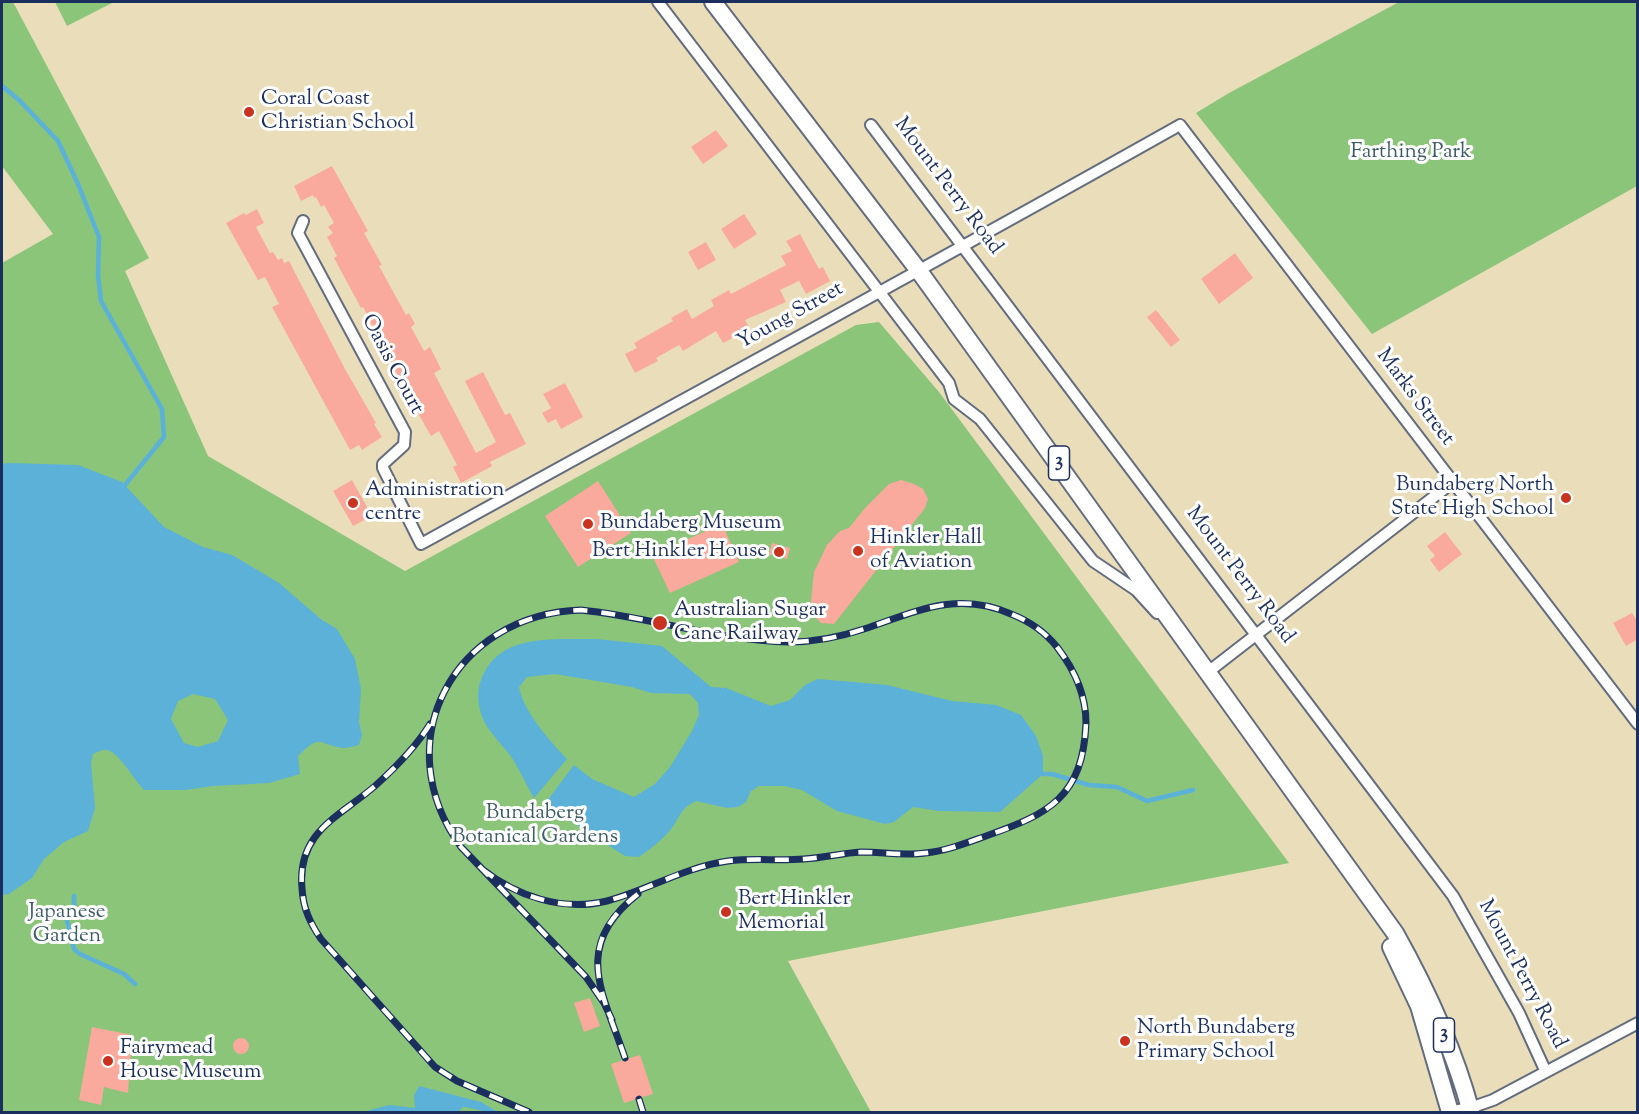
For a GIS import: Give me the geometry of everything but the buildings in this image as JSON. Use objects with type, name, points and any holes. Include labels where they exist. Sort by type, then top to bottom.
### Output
[{"type":"main road","name":"3","points":[[713,2],[919,271],[1395,933],[1427,994],[1452,1053],[1470,1111]]},
{"type":"main road","name":"3","points":[[1365,892],[1419,1006],[1449,1112]]},
{"type":"street","points":[[657,2],[949,382],[954,399],[980,418],[1093,561],[1136,590],[1197,656]]},
{"type":"street","name":"Mount Perry Road","points":[[871,125],[1453,896],[1519,1013],[1545,1070]]},
{"type":"street","name":"Young Street","points":[[421,544],[879,291],[964,247],[1180,125]]},
{"type":"street","name":"Marks Street","points":[[1180,125],[1638,724]]},
{"type":"street","points":[[287,232],[298,233],[303,221]]},
{"type":"street","name":"Oasis Court","points":[[298,233],[405,432],[404,445],[383,464],[383,468],[421,544]]},
{"type":"street","points":[[1208,672],[1453,482]]},
{"type":"street","points":[[1449,1112],[1470,1111],[1638,1023]]},
{"type":"green space","name":"Bundaberg Botanical Gardens","points":[[2,2],[13,2],[149,258],[125,271],[208,456],[405,571],[856,325],[879,322],[939,392],[1289,863],[788,961],[871,1112],[2,1112],[2,263],[53,234],[2,166]]},
{"type":"green space","points":[[55,2],[114,2],[67,26]]},
{"type":"green space","name":"Farthing Park","points":[[1399,2],[1637,2],[1637,186],[1372,334],[1196,113]]},
{"type":"water","points":[[2,464],[78,465],[122,482],[164,527],[203,547],[232,555],[279,583],[322,620],[337,629],[355,659],[361,689],[359,722],[362,735],[359,745],[343,748],[316,742],[298,756],[300,774],[269,783],[185,790],[144,790],[116,755],[107,750],[100,751],[93,754],[91,763],[95,808],[88,831],[64,842],[44,859],[32,878],[9,894],[2,895]],"holes":[[[193,694],[215,699],[228,720],[218,741],[198,747],[184,743],[171,719],[178,701]]]},
{"type":"water","points":[[597,639],[662,646],[711,687],[726,688],[771,706],[790,700],[805,685],[818,679],[887,685],[952,701],[996,705],[1021,715],[1036,736],[1043,756],[1043,774],[1000,812],[939,811],[913,807],[894,822],[885,824],[837,811],[802,790],[785,786],[759,786],[751,791],[746,802],[738,807],[727,808],[696,801],[684,809],[667,834],[649,850],[639,857],[625,856],[563,816],[553,815],[541,809],[574,765],[592,779],[634,797],[655,784],[670,767],[699,715],[698,703],[690,694],[651,693],[632,687],[555,674],[527,677],[519,687],[526,706],[545,735],[567,759],[534,798],[514,761],[487,726],[478,701],[479,685],[489,664],[501,653],[514,646],[547,640]]},
{"type":"water","points":[[419,1086],[481,1102],[498,1112],[463,1107],[458,1112],[363,1112],[389,1105],[415,1108],[414,1096]]},
{"type":"waterway","points":[[2,86],[19,100],[58,141],[99,237],[98,275],[101,301],[162,409],[164,437],[125,485]]},
{"type":"waterway","points":[[1043,774],[1052,774],[1089,785],[1117,787],[1147,801],[1193,790]]},
{"type":"waterway","points":[[74,896],[74,905],[66,917],[74,949],[124,974],[135,984]]},
{"type":"railway","points":[[482,869],[495,879],[525,894],[557,903],[590,904],[622,896],[697,868],[728,861],[804,859],[861,852],[917,854],[956,846],[1008,828],[1045,810],[1070,785],[1078,769],[1086,723],[1084,702],[1074,673],[1057,647],[1042,632],[1024,620],[991,607],[972,604],[936,606],[846,634],[817,640],[789,642],[737,638],[581,610],[536,617],[498,634],[467,659],[445,691],[432,727],[430,766],[439,807],[461,847],[586,977],[604,1003],[612,1020]]},
{"type":"railway","points":[[430,724],[412,749],[390,772],[335,817],[313,839],[302,869],[304,902],[310,921],[321,939],[435,1067],[457,1081],[529,1112]]},
{"type":"railway","points":[[625,1058],[602,991],[598,971],[599,952],[605,932],[617,913],[638,894]]},
{"type":"railway","points":[[639,1099],[643,1112]]},
{"type":"place","name":"Coral Coast Christian School","points":[[249,112]]},
{"type":"place","name":"Bundaberg North State High School","points":[[1566,498]]},
{"type":"place","name":"Administration centre","points":[[353,503]]},
{"type":"place","name":"Bundaberg Museum","points":[[588,524]]},
{"type":"place","name":"Hinkler Hall of Aviation","points":[[858,551]]},
{"type":"place","name":"Bert Hinkler House","points":[[779,552]]},
{"type":"place","name":"Australian Sugar Cane Railway","points":[[660,623]]},
{"type":"place","name":"Bert Hinkler Memorial","points":[[726,912]]},
{"type":"place","name":"North Bundaberg Primary School","points":[[1125,1041]]},
{"type":"place","name":"Fairymead House Museum","points":[[108,1061]]},
{"type":"park label","name":"Japanese Garden","points":[[67,925]]}]
